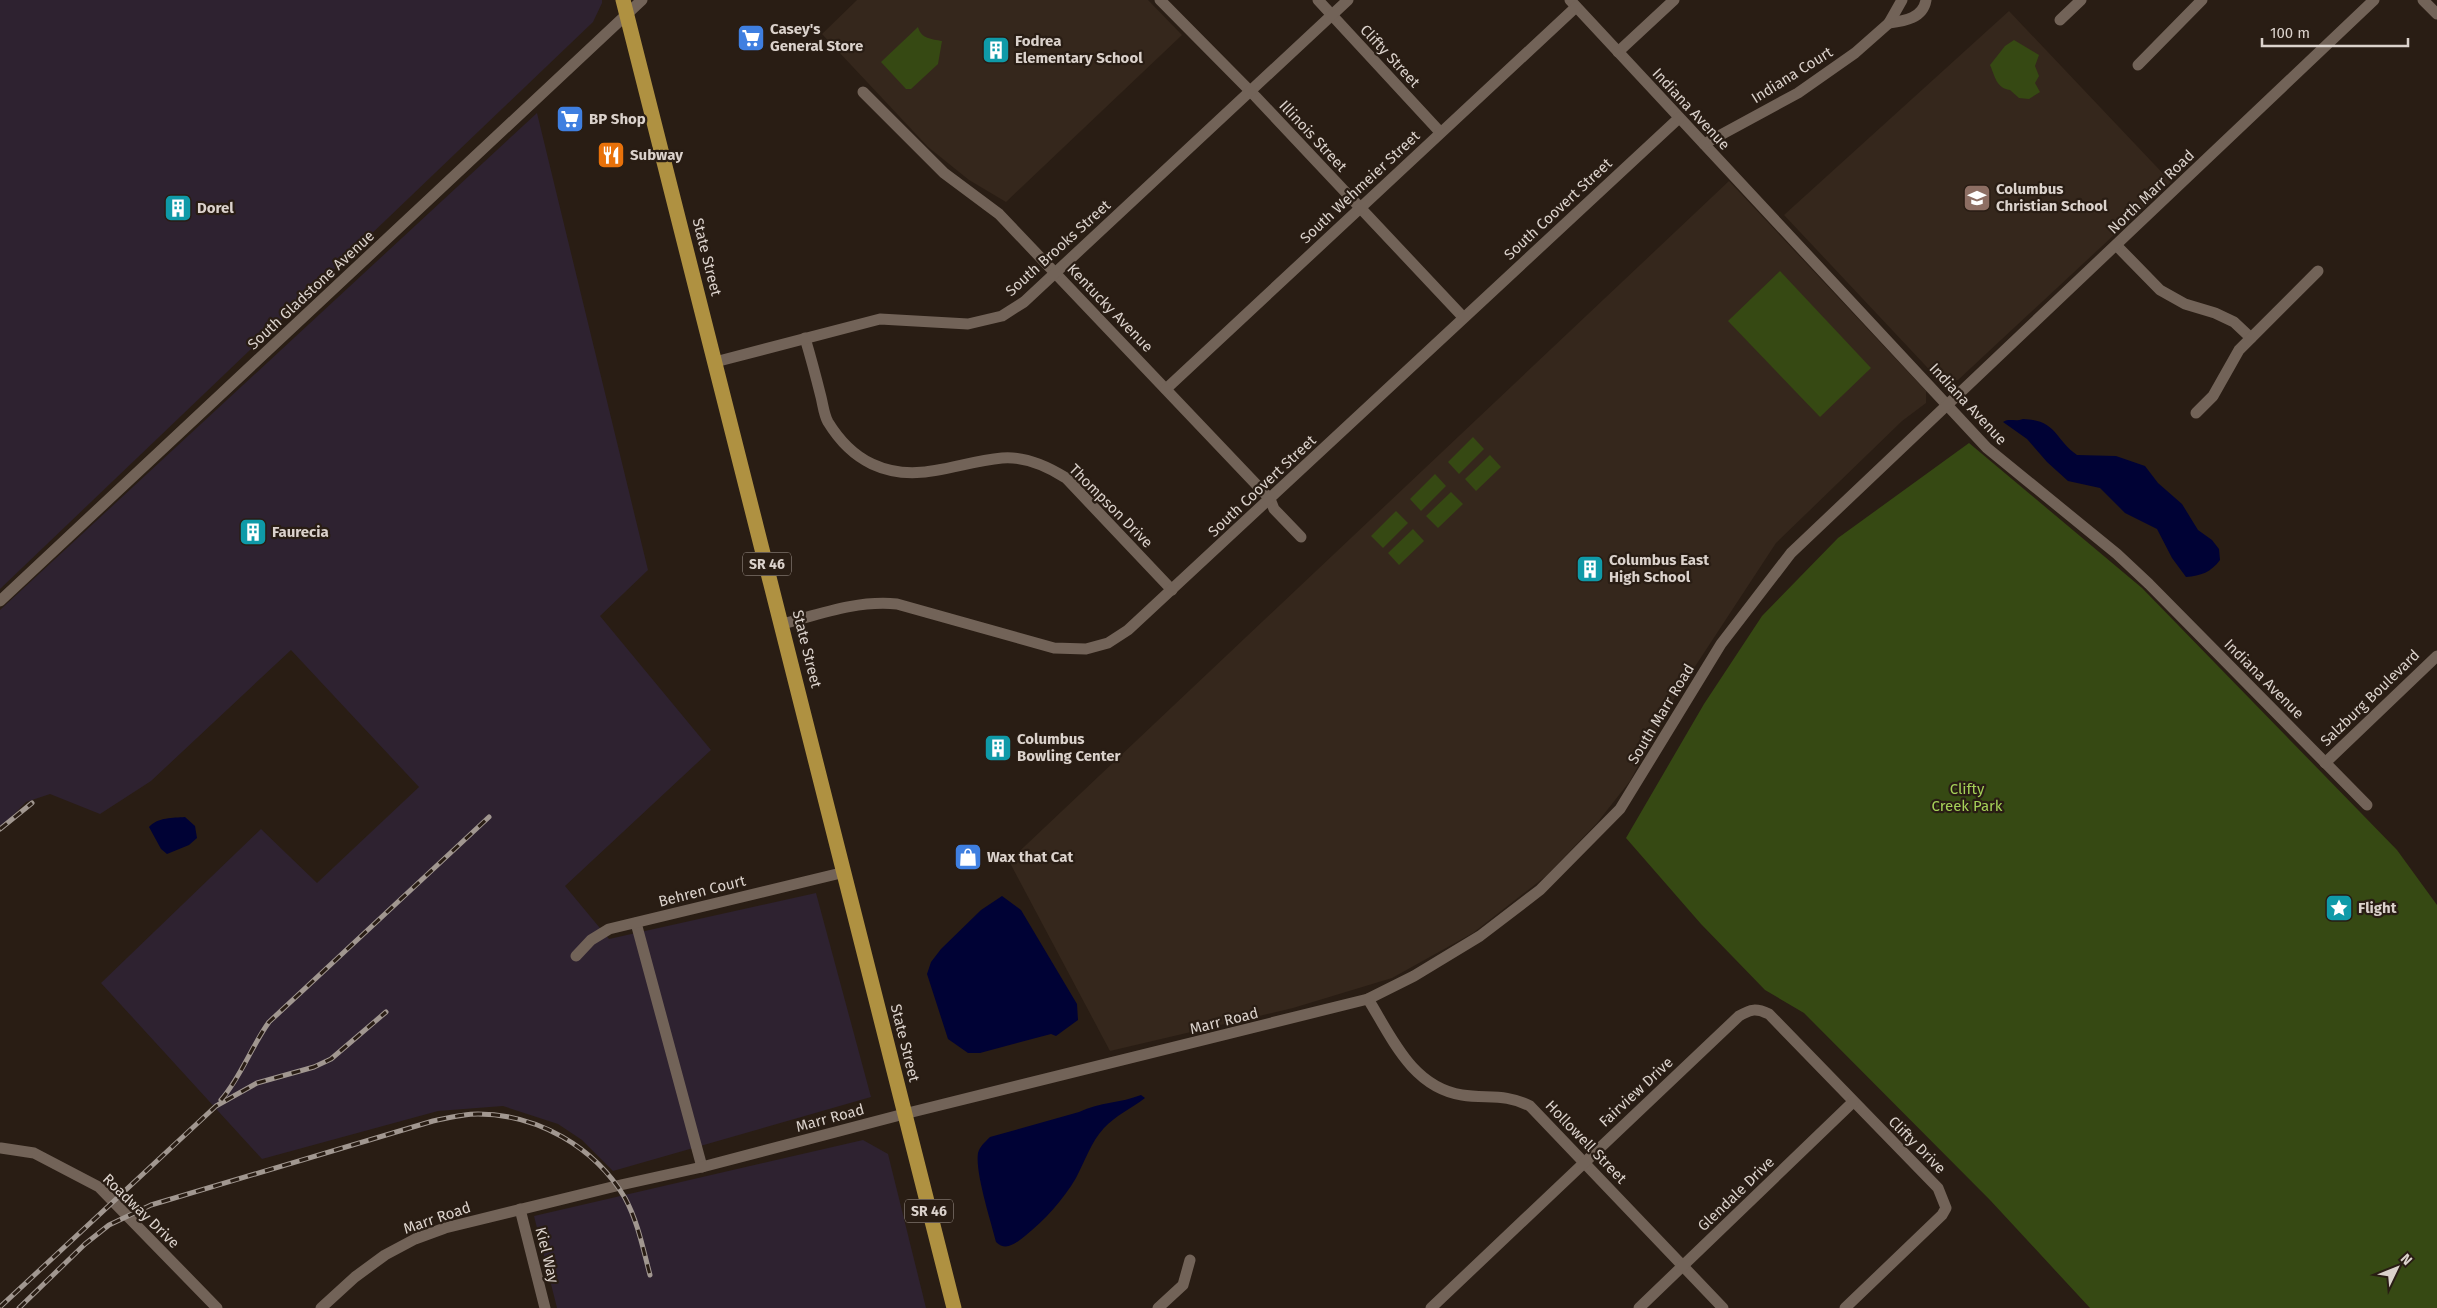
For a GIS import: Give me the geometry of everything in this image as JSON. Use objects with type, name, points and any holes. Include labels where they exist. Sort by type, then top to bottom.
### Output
[{"type":"highway","name":"State Street","points":[[625,7],[954,1308]]},
{"type":"street","name":"South Gladstone Avenue","points":[[0,601],[625,7],[642,0]]},
{"type":"street","name":"Illinois Street","points":[[1160,0],[1463,317]]},
{"type":"street","name":"Clifty Street","points":[[1318,0],[1440,132]]},
{"type":"street","name":"South Brooks Street","points":[[715,362],[880,319],[968,324],[1002,316],[1024,302],[1348,0]]},
{"type":"street","points":[[1618,52],[1674,0]]},
{"type":"street","name":"Indiana Court","points":[[1704,144],[1798,92],[1855,53],[1889,23],[1902,0]]},
{"type":"street","name":"Indiana Court","points":[[1889,23],[1916,16],[1925,9],[1926,0]]},
{"type":"street","points":[[2062,0],[2071,9]]},
{"type":"street","points":[[2060,20],[2080,0]]},
{"type":"street","points":[[2138,66],[2202,0]]},
{"type":"street","name":"North Marr Road","points":[[1947,404],[2117,246],[2374,0]]},
{"type":"street","points":[[2424,0],[2437,14]]},
{"type":"street","name":"Indiana Avenue","points":[[1573,4],[1987,448],[2117,554],[2149,584],[2367,805]]},
{"type":"street","name":"South Wehmeier Street","points":[[1166,389],[1360,208],[1573,4]]},
{"type":"street","name":"Kentucky Avenue","points":[[863,92],[938,168],[999,214],[1270,499],[1274,509],[1301,537]]},
{"type":"street","name":"South Coovert Street","points":[[782,624],[858,604],[881,602],[897,604],[1054,648],[1086,649],[1108,643],[1128,630],[1172,590],[1463,317],[1679,118]]},
{"type":"street","points":[[2117,246],[2160,290],[2185,304],[2215,313],[2234,322],[2250,338]]},
{"type":"street","points":[[2196,413],[2213,396],[2239,350],[2318,271]]},
{"type":"street","name":"Thompson Drive","points":[[805,338],[827,421],[842,442],[860,459],[884,470],[902,474],[918,473],[1003,458],[1028,460],[1049,467],[1066,478],[1172,590]]},
{"type":"street","name":"South Marr Road","points":[[1368,999],[1414,976],[1480,936],[1540,890],[1620,810],[1721,644],[1791,553],[1947,404]]},
{"type":"street","name":"Salzburg Boulevard","points":[[2325,763],[2437,656]]},
{"type":"street","name":"Behren Court","points":[[576,956],[591,940],[609,929],[845,872]]},
{"type":"street","points":[[636,923],[702,1167]]},
{"type":"street","name":"Marr Road","points":[[321,1308],[372,1264],[415,1239],[446,1228],[702,1167],[904,1114],[1368,999]]},
{"type":"street","name":"Hollowell Street","points":[[1368,999],[1408,1063],[1423,1078],[1442,1090],[1462,1095],[1502,1096],[1518,1099],[1538,1113],[1723,1308]]},
{"type":"street","name":"Fairview Drive","points":[[1431,1308],[1739,1016],[1750,1010],[1758,1009]]},
{"type":"street","name":"Clifty Drive","points":[[1758,1009],[1769,1014],[1938,1188],[1946,1208],[1942,1215],[1845,1308]]},
{"type":"street","name":"Glendale Drive","points":[[1639,1308],[1853,1102]]},
{"type":"street","name":"Roadway Drive","points":[[1,1148],[34,1153],[99,1187],[218,1308]]},
{"type":"street","name":"Kiel Way","points":[[520,1209],[545,1308]]},
{"type":"street","points":[[1158,1308],[1183,1285],[1190,1260]]},
{"type":"shaded area","name":"Dorel","points":[[0,0],[602,0],[602,3],[593,22],[0,589]]},
{"type":"shaded area","name":"Fodrea Elementary School","points":[[857,0],[1148,0],[1182,35],[1006,202],[969,180],[928,147],[822,34]]},
{"type":"shaded area","name":"Columbus Christian School","points":[[2009,11],[2171,182],[1958,380],[1940,381],[1784,215]]},
{"type":"shaded area","points":[[537,113],[648,570],[600,616],[711,750],[565,886],[609,939],[816,893],[871,1097],[613,1171],[582,1140],[558,1124],[503,1106],[438,1111],[262,1159],[101,983],[261,829],[317,883],[419,787],[291,650],[151,781],[100,814],[50,794],[26,802],[0,829],[0,610]]},
{"type":"shaded area","name":"Columbus East High School","points":[[1729,181],[1926,391],[1926,403],[1902,421],[1776,543],[1675,697],[1630,781],[1597,823],[1546,876],[1473,933],[1392,978],[1293,1008],[1110,1051],[1009,861]]},
{"type":"shaded area","points":[[2023,419],[2034,420],[2049,427],[2077,455],[2116,456],[2145,466],[2158,483],[2182,504],[2198,530],[2212,540],[2219,549],[2220,560],[2205,573],[2186,577],[2172,558],[2157,529],[2125,513],[2100,488],[2068,481],[2047,462],[2027,439],[2003,422]]},
{"type":"shaded area","points":[[185,817],[195,826],[197,838],[189,845],[167,854],[161,849],[149,827],[157,821]]},
{"type":"shaded area","points":[[1002,896],[1021,910],[1077,1004],[1078,1020],[1056,1036],[1051,1034],[980,1053],[968,1053],[948,1039],[927,974],[931,962],[941,949],[981,910]]},
{"type":"shaded area","points":[[1141,1095],[1145,1098],[1113,1120],[1099,1133],[1071,1186],[1046,1216],[1015,1244],[1003,1246],[996,1242],[979,1172],[978,1153],[981,1146],[990,1137],[1095,1106]]},
{"type":"shaded area","points":[[863,1140],[888,1154],[926,1308],[557,1308],[534,1216]]},
{"type":"green space","points":[[918,27],[924,36],[942,41],[938,64],[911,89],[906,89],[881,62]]},
{"type":"green space","points":[[2014,40],[2039,55],[2035,66],[2039,76],[2035,83],[2040,92],[2029,99],[2019,98],[2010,90],[2002,87],[1997,81],[1990,65],[2005,46]]},
{"type":"green space","points":[[1780,271],[1871,368],[1820,417],[1728,321]]},
{"type":"green space","points":[[1473,437],[1484,449],[1459,474],[1448,462]]},
{"type":"green space","name":"Clifty Creek Park","points":[[1969,443],[2142,588],[2397,850],[2437,905],[2437,1308],[2090,1308],[1990,1200],[1804,1013],[1765,990],[1701,924],[1626,838],[1704,704],[1762,616],[1838,538]]},
{"type":"green space","points":[[1490,455],[1501,467],[1476,491],[1465,479]]},
{"type":"green space","points":[[1435,474],[1446,486],[1421,511],[1410,499]]},
{"type":"green space","points":[[1451,492],[1463,504],[1438,528],[1426,516]]},
{"type":"green space","points":[[1396,511],[1408,523],[1383,548],[1371,536]]},
{"type":"green space","points":[[1413,529],[1424,541],[1399,565],[1388,553]]},
{"type":"railway","points":[[0,829],[32,803]]},
{"type":"railway","points":[[221,1100],[234,1082],[269,1022],[489,817]]},
{"type":"railway","points":[[0,1307],[216,1106],[257,1083],[314,1067],[331,1059],[386,1012]]},
{"type":"railway","points":[[19,1308],[85,1244],[109,1225],[151,1205],[433,1121],[472,1114],[522,1120],[543,1127],[581,1149],[598,1163],[630,1207],[650,1275]]},
{"type":"place","name":"Casey's General Store","points":[[751,38]]},
{"type":"place","name":"Fodrea Elementary School","points":[[996,50]]},
{"type":"place","name":"BP Shop","points":[[570,119]]},
{"type":"place","name":"Subway","points":[[611,155]]},
{"type":"place","name":"Columbus Christian School","points":[[1977,198]]},
{"type":"place","name":"Dorel","points":[[178,208]]},
{"type":"place","name":"Faurecia","points":[[253,532]]},
{"type":"place","name":"Columbus East High School","points":[[1590,569]]},
{"type":"place","name":"Columbus Bowling Center","points":[[998,748]]},
{"type":"place","name":"Wax that Cat","points":[[968,857]]},
{"type":"place","name":"Flight","points":[[2339,908]]}]
